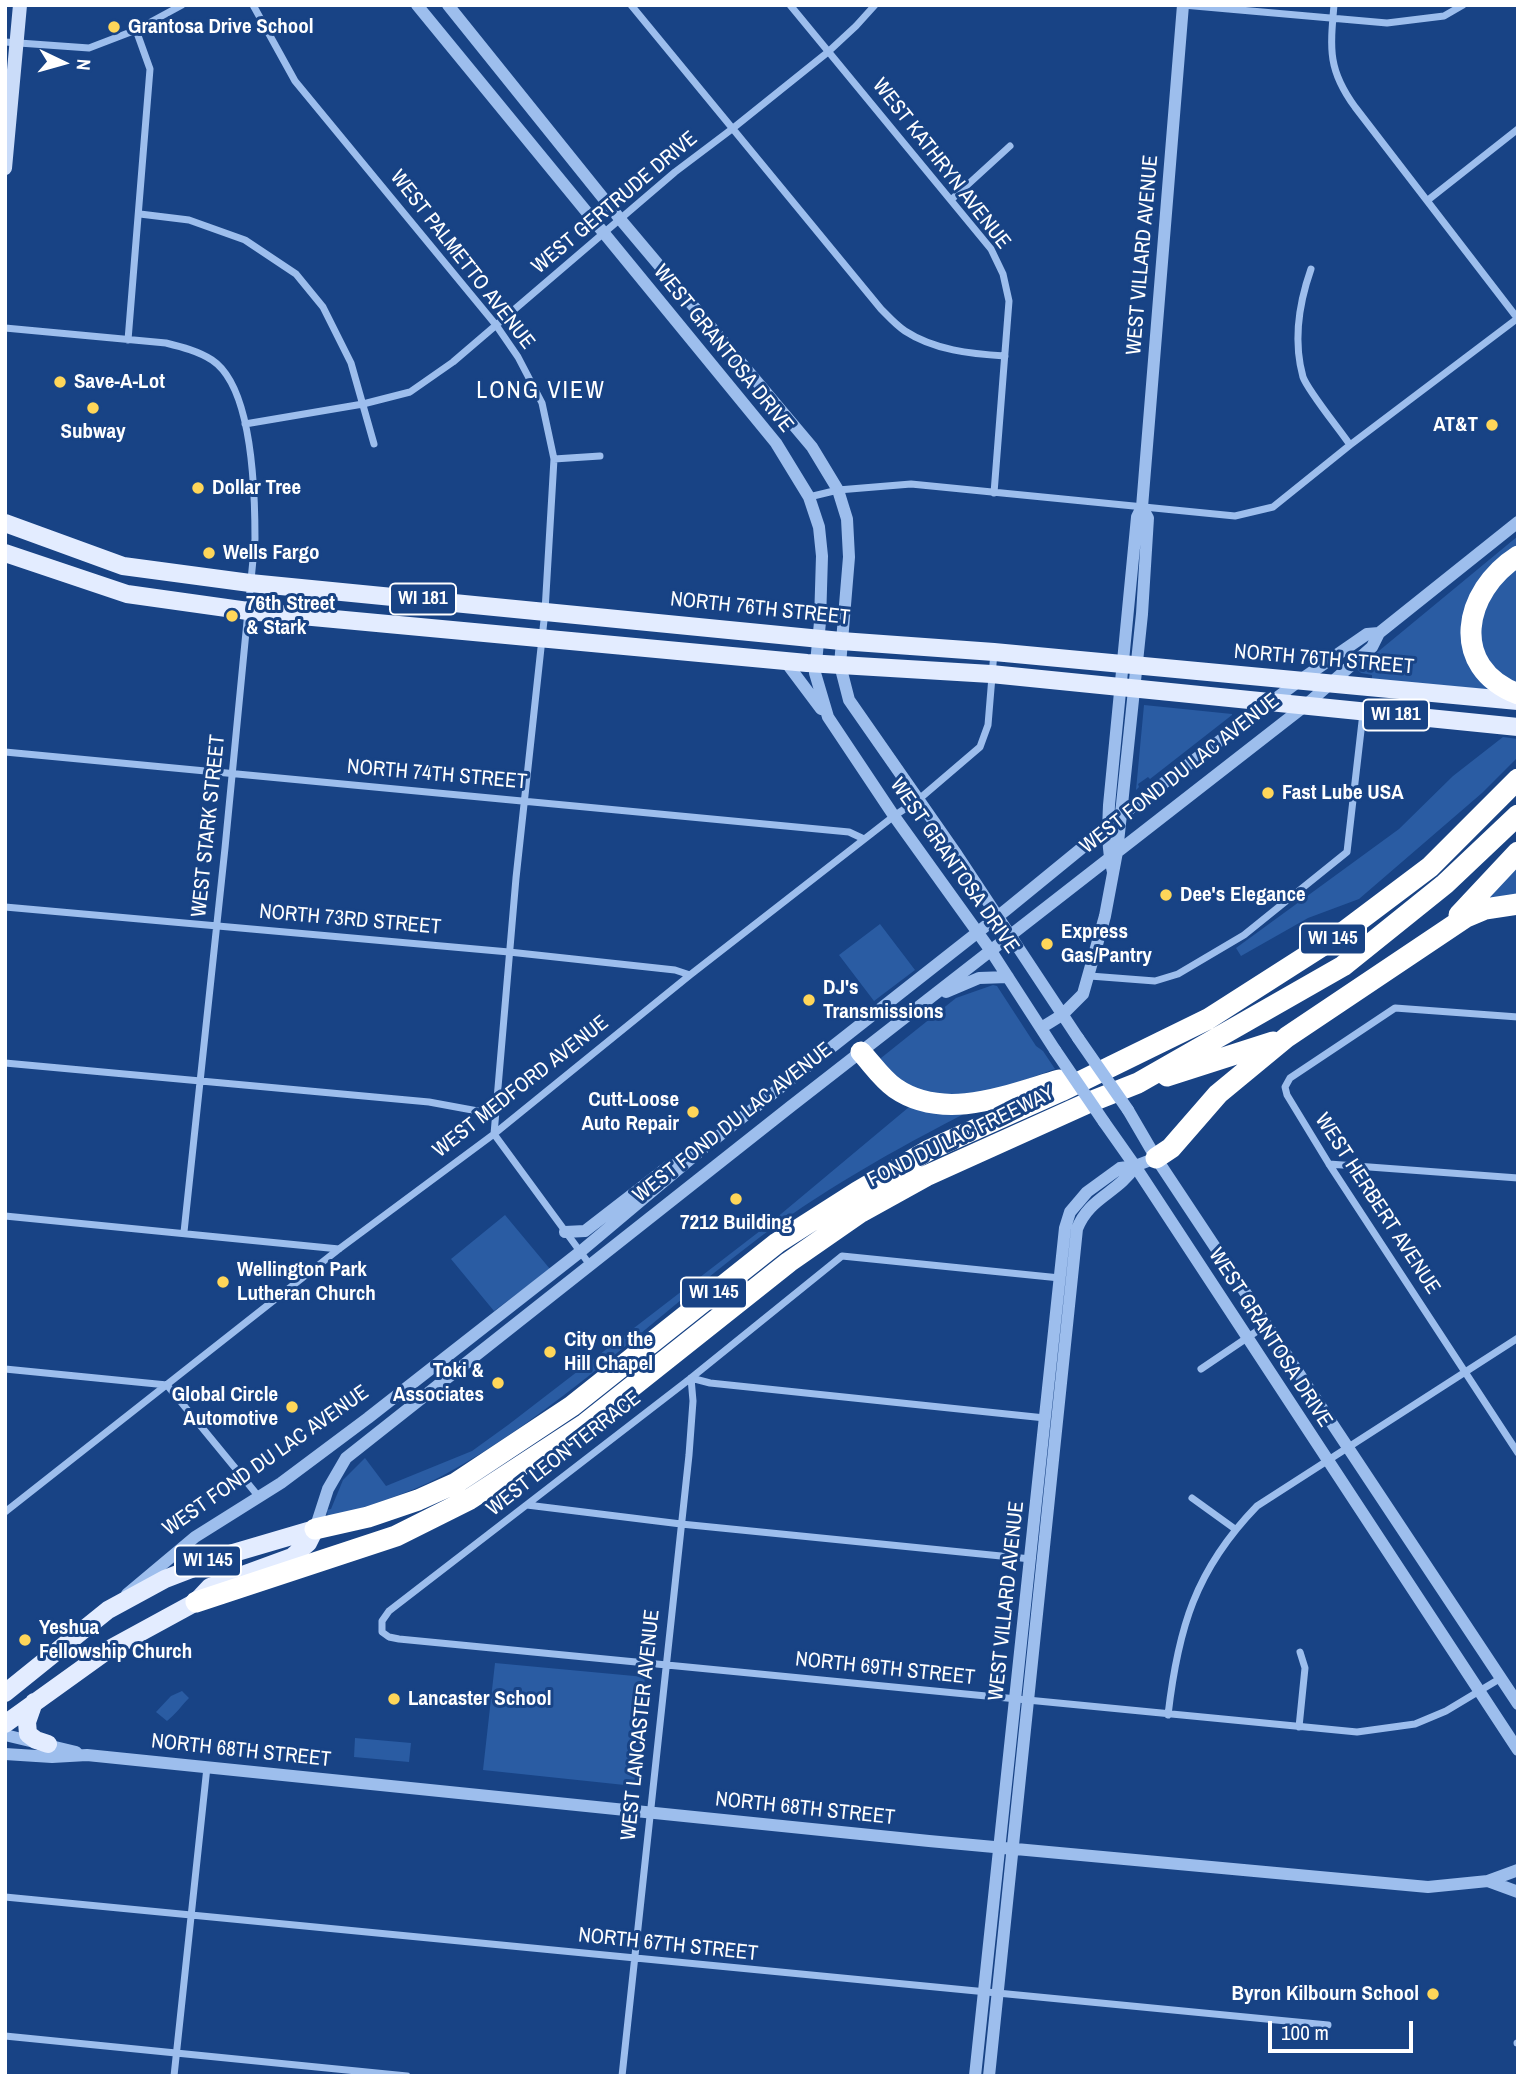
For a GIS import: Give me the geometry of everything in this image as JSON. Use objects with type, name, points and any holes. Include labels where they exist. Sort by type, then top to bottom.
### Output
[{"type":"highway","points":[[1518,556],[1497,573],[1482,591],[1471,620],[1471,635],[1472,649],[1480,665],[1493,681],[1518,694]]},
{"type":"highway","name":"FOND DU LAC FREEWAY","points":[[316,1529],[368,1517],[418,1500],[456,1483],[572,1406],[776,1243],[834,1206],[929,1150],[1061,1091],[1208,1018],[1341,934],[1430,867],[1518,779]]},
{"type":"highway","name":"FOND DU LAC FREEWAY","points":[[196,1602],[396,1536],[470,1499],[585,1424],[789,1262],[861,1212],[926,1176],[1138,1083],[1343,966],[1445,884],[1518,815]]},
{"type":"highway","points":[[1436,935],[1471,903],[1518,852]]},
{"type":"highway","points":[[1156,1158],[1171,1148],[1219,1094],[1287,1037],[1466,917],[1485,909],[1518,904]]},
{"type":"highway","points":[[1138,1083],[1200,1067],[1287,1037]]},
{"type":"highway","points":[[861,1052],[898,1090],[922,1099],[953,1105],[1001,1097],[1121,1062]]},
{"type":"main road","points":[[5,168],[11,43],[20,5]]},
{"type":"main road","name":"NORTH 76TH STREET","points":[[5,523],[123,566],[250,583],[841,641],[994,652],[1518,701]]},
{"type":"main road","name":"WI 181","points":[[5,552],[127,594],[248,611],[541,636],[817,664],[991,674],[1518,727]]},
{"type":"main road","points":[[5,562],[32,562]]},
{"type":"main road","points":[[196,1602],[202,1593],[220,1581],[292,1558],[308,1544],[316,1529]]},
{"type":"main road","name":"WEST FOND DU LAC AVENUE","points":[[5,1693],[108,1610],[165,1579],[266,1542],[316,1529]]},
{"type":"main road","name":"WI 145","points":[[5,1724],[108,1650],[196,1602]]},
{"type":"main road","points":[[34,1702],[27,1722],[28,1734],[48,1744]]},
{"type":"street","points":[[11,43],[89,48],[136,30],[183,5]]},
{"type":"street","name":"WEST PALMETTO AVENUE","points":[[253,5],[295,81],[496,325],[518,357],[542,402],[554,459],[545,611],[509,952],[494,1134]]},
{"type":"street","name":"WEST GRANTOSA DRIVE","points":[[416,5],[776,443],[808,497],[818,527],[822,556],[817,686],[828,718],[991,951],[1135,1166],[1518,1751]]},
{"type":"street","name":"WEST GRANTOSA DRIVE","points":[[448,5],[620,219],[812,447],[838,490],[847,519],[849,556],[840,665],[849,701],[1128,1110],[1156,1158],[1518,1704]]},
{"type":"street","points":[[631,5],[881,309],[905,331],[933,345],[971,354],[1005,356]]},
{"type":"street","name":"WEST KATHRYN AVENUE","points":[[790,5],[991,248],[1003,274],[1009,301],[994,493]]},
{"type":"street","name":"WEST GERTRUDE DRIVE","points":[[245,424],[363,404],[410,391],[453,362],[675,172],[828,51],[875,5]]},
{"type":"street","points":[[1183,5],[1387,23],[1444,16],[1463,5]]},
{"type":"street","name":"WEST VILLARD AVENUE","points":[[1113,861],[1108,827],[1148,518],[1142,507],[1183,5]]},
{"type":"street","points":[[808,497],[838,490],[911,484],[1235,516],[1273,507],[1518,318],[1339,83],[1333,68],[1331,45],[1334,5]]},
{"type":"street","points":[[128,340],[150,69],[136,30]]},
{"type":"street","points":[[472,74],[490,58]]},
{"type":"street","points":[[1428,201],[1518,129]]},
{"type":"street","points":[[952,199],[1010,146]]},
{"type":"street","points":[[139,214],[189,220],[245,240],[296,274],[323,307],[351,362],[374,444]]},
{"type":"street","points":[[1311,269],[1302,296],[1297,338],[1304,379],[1350,445]]},
{"type":"street","name":"WEST STARK STREET","points":[[5,328],[166,343],[189,349],[213,360],[227,375],[238,395],[245,424],[255,507],[255,539],[184,1232]]},
{"type":"street","points":[[554,459],[600,456]]},
{"type":"street","name":"WEST FOND DU LAC AVENUE","points":[[316,1529],[328,1489],[346,1458],[920,1005],[1113,861],[1306,705],[1372,647],[1379,633],[1518,522]]},
{"type":"street","name":"WEST FOND DU LAC AVENUE","points":[[108,1610],[195,1537],[260,1498],[359,1426],[580,1252],[684,1164],[1121,816],[1299,681],[1367,634],[1379,633]]},
{"type":"street","name":"WEST MEDFORD AVENUE","points":[[5,1512],[338,1249],[494,1134],[690,975],[863,839],[918,800],[980,747],[988,725],[994,652]]},
{"type":"street","points":[[785,661],[828,718]]},
{"type":"street","name":"WEST VILLARD AVENUE","points":[[1041,1028],[1062,1015],[1083,994],[1090,976],[1105,916],[1121,816],[1127,688]]},
{"type":"street","points":[[1090,976],[1141,981],[1167,978],[1190,968],[1244,935],[1347,852],[1363,712]]},
{"type":"street","points":[[843,741],[864,725]]},
{"type":"street","name":"NORTH 74TH STREET","points":[[5,752],[849,832],[863,839]]},
{"type":"street","name":"NORTH 73RD STREET","points":[[5,907],[509,952],[675,970],[690,975]]},
{"type":"street","points":[[920,1005],[979,978],[1008,977]]},
{"type":"street","name":"WEST HERBERT AVENUE","points":[[1518,1017],[1395,1008],[1290,1079],[1286,1087],[1287,1094],[1329,1164],[1518,1453]]},
{"type":"street","points":[[835,1044],[852,1047],[861,1052]]},
{"type":"street","points":[[5,1063],[429,1101],[494,1114]]},
{"type":"street","points":[[494,1134],[590,1265]]},
{"type":"street","name":"WEST VILLARD AVENUE","points":[[989,2076],[991,1994],[1065,1278],[1065,1228],[1075,1205],[1087,1192],[1120,1168],[1156,1158]]},
{"type":"street","points":[[565,1232],[585,1231],[669,1166],[684,1164]]},
{"type":"street","points":[[1329,1164],[1518,1178]]},
{"type":"street","points":[[5,1216],[338,1249]]},
{"type":"street","name":"WEST LEON TERRACE","points":[[382,1632],[382,1621],[389,1611],[691,1378],[842,1256],[1065,1278]]},
{"type":"street","points":[[1201,1369],[1266,1325]]},
{"type":"street","points":[[1168,1714],[1173,1669],[1187,1616],[1206,1573],[1235,1529],[1256,1506],[1518,1338]]},
{"type":"street","points":[[5,1369],[167,1385],[260,1498]]},
{"type":"street","points":[[691,1378],[710,1383],[1051,1419]]},
{"type":"street","name":"WEST LANCASTER AVENUE","points":[[622,2076],[694,1401],[691,1378]]},
{"type":"street","points":[[1192,1498],[1235,1529]]},
{"type":"street","points":[[527,1505],[681,1524],[1035,1560]]},
{"type":"street","name":"NORTH 69TH STREET","points":[[382,1632],[399,1639],[1357,1732],[1415,1724],[1446,1711],[1501,1678]]},
{"type":"street","points":[[1299,1727],[1306,1668],[1300,1652]]},
{"type":"street","name":"NORTH 68TH STREET","points":[[5,1735],[87,1755]]},
{"type":"street","name":"NORTH 68TH STREET","points":[[5,1754],[52,1757],[87,1755],[207,1766],[1005,1848],[1428,1887],[1489,1881],[1518,1870]]},
{"type":"street","points":[[174,2076],[207,1766]]},
{"type":"street","points":[[1489,1881],[1518,1892]]},
{"type":"street","name":"NORTH 67TH STREET","points":[[5,1897],[1328,2025]]},
{"type":"street","name":"WEST VILLARD AVENUE","points":[[975,2076],[991,1994]]},
{"type":"street","points":[[5,2036],[407,2076]]},
{"type":"shaded area","points":[[1518,536],[1518,553],[1470,612],[1494,690],[1372,679],[1372,675],[1361,673],[1357,669]]},
{"type":"shaded area","points":[[1518,565],[1518,690],[1483,656],[1478,628],[1497,583]]},
{"type":"shaded area","points":[[1144,705],[1232,715],[1150,779],[1148,777],[1138,784],[1136,790]]},
{"type":"shaded area","points":[[1503,737],[1518,739],[1518,757],[1482,793],[1359,899],[1308,918],[1241,956],[1236,948],[1399,829],[1453,776]]},
{"type":"shaded area","points":[[1518,855],[1518,899],[1476,905]]},
{"type":"shaded area","points":[[880,924],[915,970],[874,1001],[839,955]]},
{"type":"shaded area","points":[[997,986],[1036,1046],[1043,1051],[1055,1069],[966,1098],[915,1092],[883,1069],[881,1058],[956,998]]},
{"type":"shaded area","points":[[915,1102],[972,1110],[858,1172],[777,1225],[563,1396],[484,1452],[414,1489],[328,1519],[327,1510],[331,1509],[343,1480],[365,1458],[386,1486],[472,1451],[769,1224]]},
{"type":"shaded area","points":[[505,1215],[550,1269],[494,1311],[451,1259]]},
{"type":"shaded area","points":[[495,1663],[645,1677],[634,1786],[483,1770]]},
{"type":"shaded area","points":[[182,1691],[189,1698],[167,1721],[156,1712],[171,1696]]},
{"type":"shaded area","points":[[355,1738],[411,1743],[409,1762],[354,1757]]},
{"type":"place","name":"Grantosa Drive School","points":[[114,27]]},
{"type":"place","name":"Save-A-Lot","points":[[60,382]]},
{"type":"place","name":"Subway","points":[[93,408]]},
{"type":"place","name":"AT&T","points":[[1492,425]]},
{"type":"place","name":"Dollar Tree","points":[[198,488]]},
{"type":"place","name":"Wells Fargo","points":[[209,553]]},
{"type":"place","name":"76th Street & Stark","points":[[232,616]]},
{"type":"place","name":"Fast Lube USA","points":[[1268,793]]},
{"type":"place","name":"Dee's Elegance","points":[[1166,895]]},
{"type":"place","name":"Express Gas/Pantry","points":[[1047,944]]},
{"type":"place","name":"DJ's Transmissions","points":[[809,1000]]},
{"type":"place","name":"Cutt-Loose Auto Repair","points":[[693,1112]]},
{"type":"place","name":"7212 Building","points":[[736,1199]]},
{"type":"place","name":"Wellington Park Lutheran Church","points":[[223,1282]]},
{"type":"place","name":"City on the Hill Chapel","points":[[550,1352]]},
{"type":"place","name":"Toki & Associates","points":[[498,1383]]},
{"type":"place","name":"Global Circle Automotive","points":[[292,1407]]},
{"type":"place","name":"Yeshua Fellowship Church","points":[[25,1640]]},
{"type":"place","name":"Lancaster School","points":[[394,1699]]},
{"type":"place","name":"Byron Kilbourn School","points":[[1433,1994]]},
{"type":"district","name":"LONG VIEW","points":[[541,392]]}]
